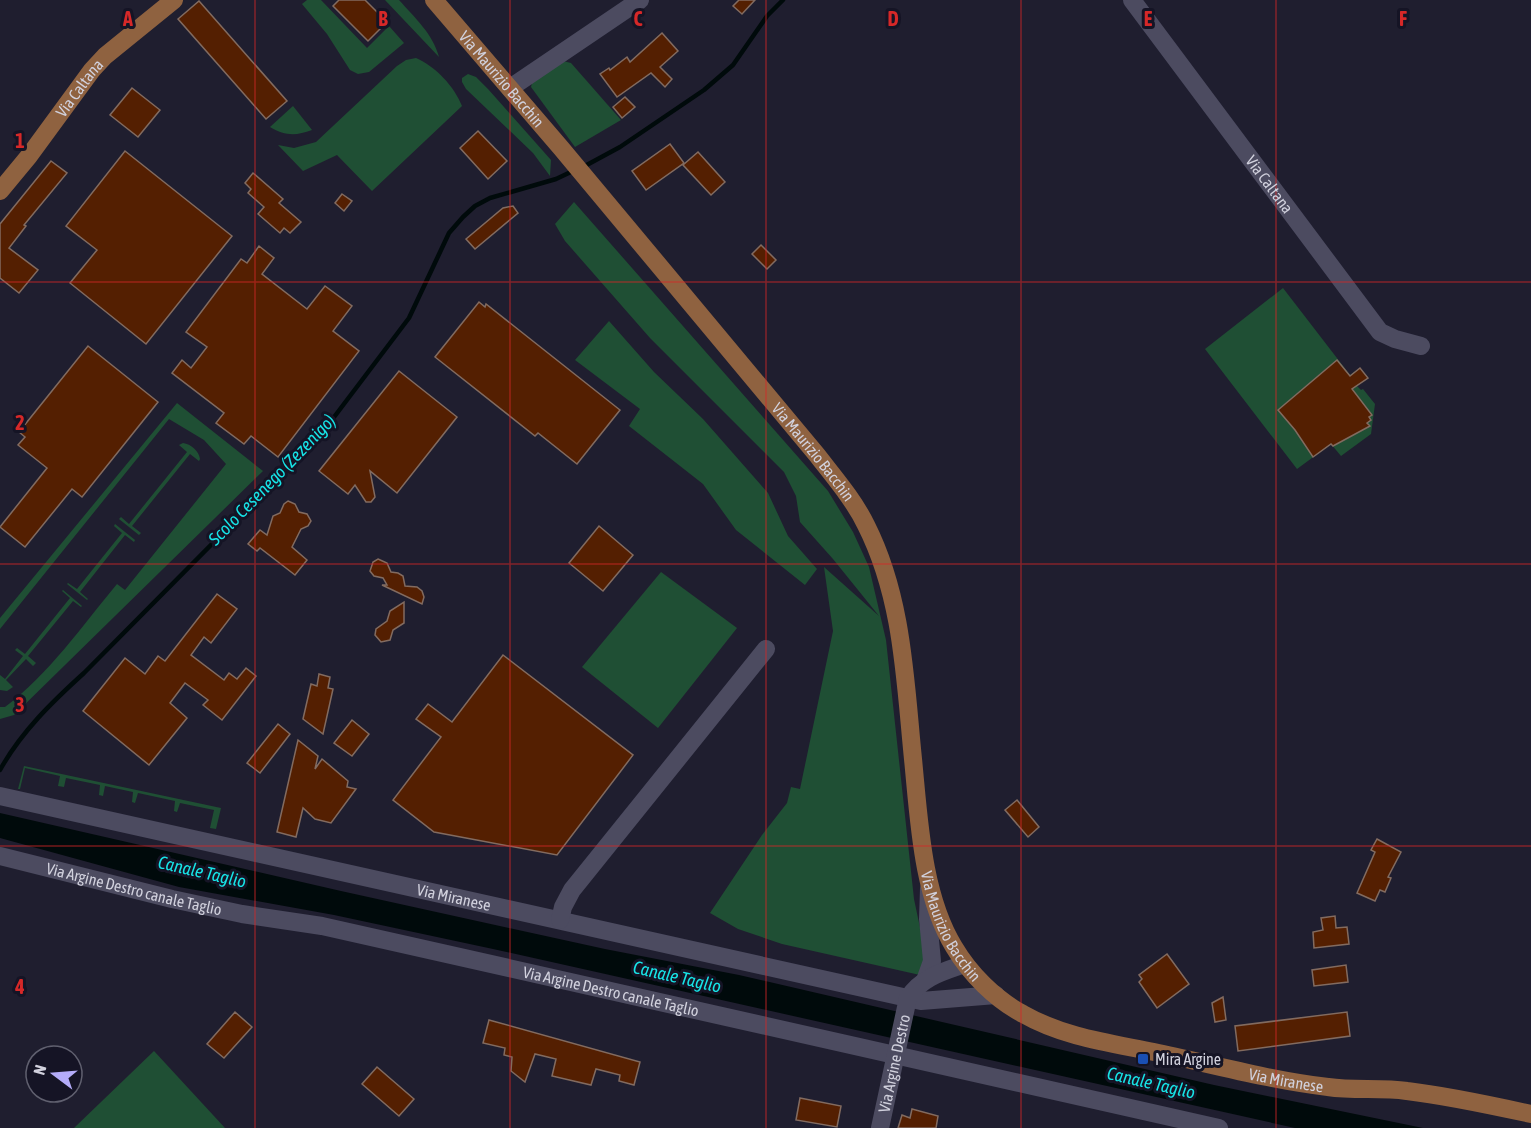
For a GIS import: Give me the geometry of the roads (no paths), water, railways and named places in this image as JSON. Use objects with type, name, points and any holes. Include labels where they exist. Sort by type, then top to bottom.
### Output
[{"type":"main road","name":"Via Caltana","points":[[0,191],[105,56],[174,0]]},
{"type":"main road","name":"Via Maurizio Bacchin","points":[[434,0],[561,148],[817,455],[845,491],[866,524],[889,584],[902,644],[914,773],[929,881],[939,918],[965,964],[996,995]]},
{"type":"main road","name":"Via Miranese","points":[[996,995],[1025,1016],[1073,1035],[1292,1082],[1331,1088],[1405,1090],[1531,1114]]},
{"type":"street","points":[[510,88],[640,0]]},
{"type":"street","name":"Via Caltana","points":[[1132,0],[1380,332],[1408,342]]},
{"type":"street","points":[[560,921],[563,907],[572,891],[766,649]]},
{"type":"street","name":"Via Miranese","points":[[0,796],[560,921],[907,1003],[996,995]]},
{"type":"street","name":"Via Argine Destro canale Taglio","points":[[0,856],[172,899],[242,914],[322,926],[898,1050],[1219,1128]]},
{"type":"street","points":[[927,978],[932,961],[928,918],[929,881]]},
{"type":"street","points":[[907,1003],[913,990],[927,978],[935,973],[965,964]]},
{"type":"street","points":[[944,999],[965,964]]},
{"type":"street","name":"Via Argine Destro","points":[[880,1128],[907,1003]]},
{"type":"water","name":"Canale Taglio","points":[[0,813],[605,949],[739,975],[1214,1085],[1423,1128],[1295,1128],[493,949],[334,915],[179,887],[0,838]]},
{"type":"waterway","name":"Scolo Cesenego (Zezenigo)","points":[[583,167],[620,147],[704,90],[733,65],[767,16],[783,0]]},
{"type":"waterway","name":"Scolo Cesenego (Zezenigo)","points":[[0,770],[17,743],[49,706],[322,433],[409,318],[449,233],[463,217],[475,206],[490,198],[556,179],[575,170]]},
{"type":"place","name":"Mira Argine","points":[[1143,1059]]}]
